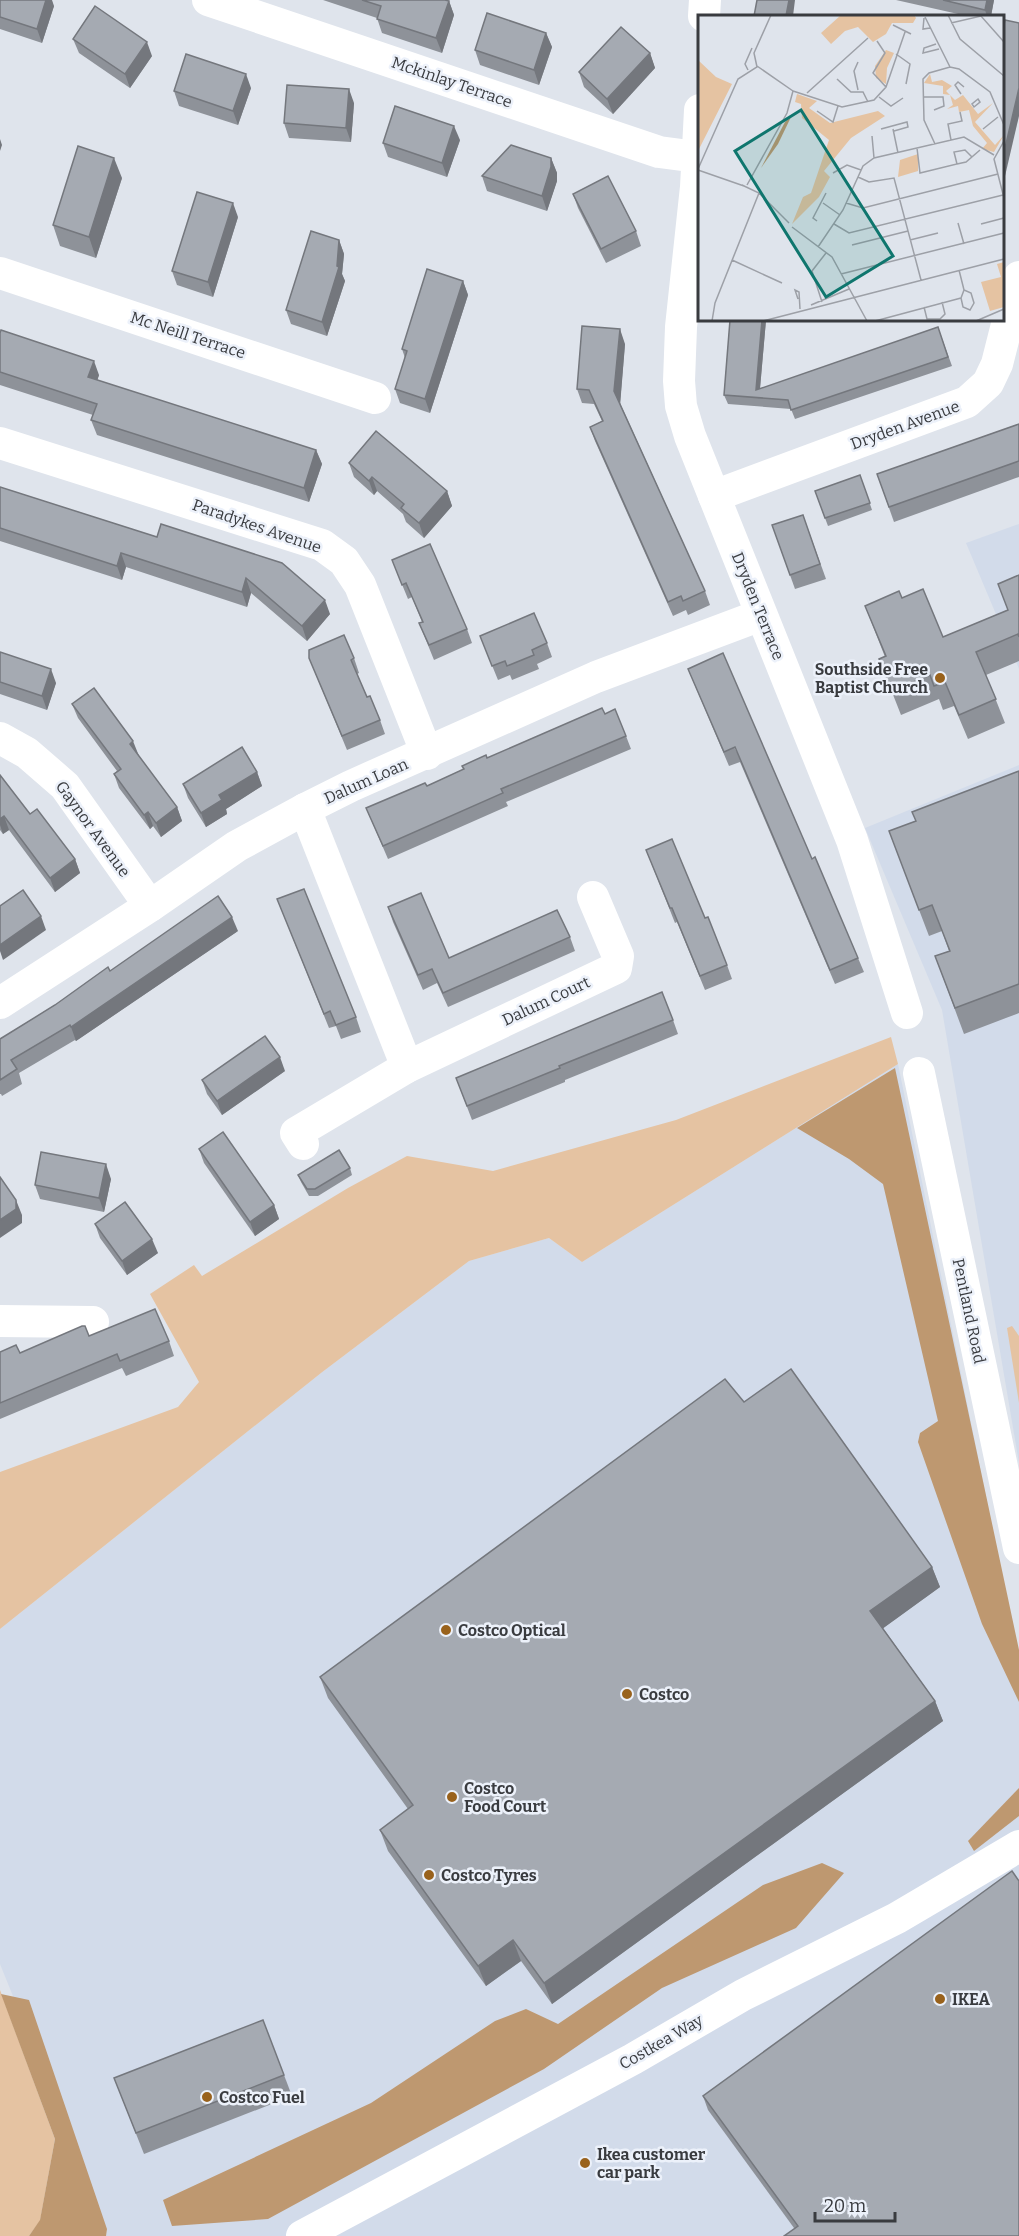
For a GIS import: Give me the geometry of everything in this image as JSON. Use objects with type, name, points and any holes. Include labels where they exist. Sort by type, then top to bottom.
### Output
[{"type":"street","name":"Mckinlay Terrace","points":[[208,0],[658,152],[698,177]]},
{"type":"street","points":[[704,15],[705,0]]},
{"type":"street","name":"Dryden Terrace","points":[[698,177],[681,327],[679,381],[681,406],[690,436],[852,840],[907,1013]]},
{"type":"street","name":"Mc Neill Terrace","points":[[0,273],[375,398]]},
{"type":"street","name":"Dryden Avenue","points":[[714,496],[967,402],[988,383],[997,364],[1019,277]]},
{"type":"street","name":"Paradykes Avenue","points":[[0,443],[322,545],[344,561],[360,585],[427,754]]},
{"type":"street","name":"Dalum Loan","points":[[0,1003],[150,906],[237,846],[305,809],[351,786],[596,677],[761,615]]},
{"type":"street","name":"Gaynor Avenue","points":[[0,738],[27,753],[65,786],[150,906]]},
{"type":"street","points":[[305,809],[406,1067]]},
{"type":"street","name":"Dalum Court","points":[[303,1144],[296,1133],[406,1067],[616,968],[618,956],[593,897]]},
{"type":"street","name":"Pentland Road","points":[[919,1073],[1019,1548]]},
{"type":"street","points":[[0,1321],[93,1322]]},
{"type":"street","name":"Costkea Way","points":[[302,2236],[633,2059],[743,1995],[897,1918],[1019,1846]]},
{"type":"shaded area","points":[[1019,524],[1019,669],[966,543]]},
{"type":"shaded area","points":[[1019,765],[1019,1463],[942,1010],[865,828]]},
{"type":"shaded area","points":[[891,1037],[898,1064],[582,1262],[549,1238],[469,1261],[321,1373],[0,1629],[0,1472],[178,1407],[199,1382],[150,1294],[194,1265],[202,1276],[348,1188],[407,1156],[493,1171],[676,1120]]},
{"type":"shaded area","points":[[898,1064],[1019,1658],[1019,2236],[106,2236],[107,2229],[0,1964],[0,1629],[321,1373],[469,1261],[549,1238],[582,1262]]},
{"type":"shaded area","points":[[895,1068],[1019,1650],[1019,1702],[982,1624],[918,1442],[920,1433],[938,1421],[883,1184],[849,1159],[797,1128]]},
{"type":"shaded area","points":[[1012,1326],[1019,1336],[1019,1403],[1007,1328]]},
{"type":"shaded area","points":[[1019,1788],[1019,1816],[974,1851],[968,1841]]},
{"type":"shaded area","points":[[822,1863],[844,1873],[796,1928],[662,1988],[544,2069],[268,2219],[172,2226],[163,2200],[371,2103],[495,2021],[526,2009],[558,2024],[763,1885]]},
{"type":"shaded area","points":[[0,1990],[55,2139],[40,2221],[29,2236],[0,2236]]},
{"type":"shaded area","points":[[1,1994],[29,2000],[107,2229],[106,2236],[29,2236],[40,2220],[55,2139]]},
{"type":"building","points":[[0,0],[46,0],[37,29],[0,17]]},
{"type":"building","points":[[362,0],[449,1],[436,38],[377,19],[381,6]]},
{"type":"building","points":[[757,0],[789,0],[786,15],[754,15]]},
{"type":"building","points":[[943,0],[987,0],[985,10]]},
{"type":"building","points":[[95,6],[147,42],[125,74],[73,39]]},
{"type":"building","points":[[487,13],[546,33],[534,70],[475,50]]},
{"type":"building","points":[[1005,20],[1019,23],[1019,88],[1004,152]]},
{"type":"building","points":[[621,27],[650,53],[607,99],[579,72]]},
{"type":"building","points":[[186,54],[246,74],[233,111],[174,91]]},
{"type":"building","points":[[287,85],[349,89],[346,128],[284,123]]},
{"type":"building","points":[[395,106],[454,126],[442,163],[383,143]]},
{"type":"building","points":[[511,145],[551,158],[551,167],[542,196],[482,176]]},
{"type":"building","points":[[78,146],[114,158],[89,237],[53,225]]},
{"type":"building","points":[[608,176],[636,231],[601,249],[573,194]]},
{"type":"building","points":[[197,192],[233,203],[208,282],[172,271]]},
{"type":"building","points":[[311,231],[339,240],[337,266],[339,267],[322,322],[286,310]]},
{"type":"building","points":[[427,269],[463,281],[425,399],[395,389],[407,351],[402,349]]},
{"type":"building","points":[[730,321],[762,321],[756,390],[938,327],[948,357],[791,410],[788,400],[724,395]]},
{"type":"building","points":[[582,326],[620,329],[614,391],[705,591],[683,601],[681,596],[668,602],[590,427],[603,421],[589,390],[577,389]]},
{"type":"building","points":[[1,330],[94,361],[88,377],[316,450],[304,488],[91,420],[97,404],[0,372]]},
{"type":"building","points":[[1019,424],[1019,461],[889,507],[877,474]]},
{"type":"building","points":[[376,431],[447,491],[419,523],[401,508],[404,504],[372,477],[369,481],[349,463]]},
{"type":"building","points":[[860,475],[870,503],[825,518],[815,491]]},
{"type":"building","points":[[0,487],[157,537],[161,524],[282,563],[325,600],[302,626],[246,578],[242,592],[121,553],[117,566],[0,528]]},
{"type":"building","points":[[803,515],[820,564],[790,575],[772,525]]},
{"type":"building","points":[[430,544],[467,629],[429,645],[419,623],[423,622],[406,583],[402,585],[392,560]]},
{"type":"building","points":[[1019,575],[1019,637],[1018,634],[976,652],[996,699],[959,715],[945,682],[934,686],[930,675],[892,691],[879,659],[886,656],[865,606],[899,591],[902,598],[923,589],[943,637],[1008,610],[998,584]]},
{"type":"building","points":[[534,613],[547,643],[532,650],[534,655],[507,666],[505,661],[492,666],[480,636]]},
{"type":"building","points":[[344,635],[354,658],[351,660],[380,720],[342,736],[309,658],[309,650]]},
{"type":"building","points":[[0,652],[51,669],[42,696],[0,682]]},
{"type":"building","points":[[723,653],[812,859],[815,857],[858,958],[830,970],[735,747],[724,752],[688,669]]},
{"type":"building","points":[[94,688],[133,741],[130,744],[177,807],[156,823],[148,812],[144,815],[114,774],[121,769],[72,704]]},
{"type":"building","points":[[602,708],[605,714],[615,709],[626,736],[501,789],[503,793],[383,846],[366,808],[425,783],[427,786],[464,769],[462,766],[486,755],[487,758]]},
{"type":"building","points":[[242,747],[257,772],[219,795],[222,800],[201,813],[183,784]]},
{"type":"building","points":[[1019,771],[1019,984],[955,1008],[935,956],[950,951],[932,905],[919,910],[889,831],[916,821],[912,812]]},
{"type":"building","points":[[0,775],[30,814],[37,809],[75,859],[50,878],[4,816],[0,819]]},
{"type":"building","points":[[672,839],[727,965],[700,976],[646,850]]},
{"type":"building","points":[[304,889],[356,1017],[336,1025],[330,1011],[324,1014],[277,899]]},
{"type":"building","points":[[23,890],[41,916],[0,945],[0,906]]},
{"type":"building","points":[[421,893],[449,958],[557,910],[570,937],[443,993],[432,969],[418,975],[388,907]]},
{"type":"building","points":[[218,896],[232,917],[71,1027],[70,1025],[11,1060],[17,1069],[0,1080],[0,1039],[55,1005],[108,967],[110,971]]},
{"type":"building","points":[[662,992],[673,1020],[467,1106],[456,1078]]},
{"type":"building","points":[[265,1036],[280,1057],[217,1101],[202,1080]]},
{"type":"building","points":[[223,1132],[274,1205],[250,1222],[199,1149]]},
{"type":"building","points":[[339,1150],[350,1168],[315,1189],[307,1189],[298,1175]]},
{"type":"building","points":[[41,1152],[106,1164],[99,1198],[35,1185]]},
{"type":"building","points":[[0,1177],[16,1200],[16,1209],[0,1220]]},
{"type":"building","points":[[125,1202],[152,1239],[122,1261],[95,1224]]},
{"type":"building","points":[[155,1309],[169,1341],[120,1361],[117,1354],[0,1403],[0,1352],[16,1345],[20,1353],[82,1326],[85,1326],[89,1336]]},
{"type":"building","name":"Costco","points":[[791,1369],[932,1567],[870,1611],[935,1701],[544,1983],[513,1940],[478,1966],[380,1830],[413,1805],[320,1677],[725,1379],[744,1402]]},
{"type":"building","name":"IKEA","points":[[1012,1871],[1019,1881],[1019,2236],[784,2236],[798,2226],[703,2096]]},
{"type":"building","name":"Costco Fuel","points":[[263,2020],[284,2075],[136,2133],[114,2078]]},
{"type":"place","name":"Southside Free Baptist Church","points":[[940,678]]},
{"type":"place","name":"Costco Optical","points":[[446,1630]]},
{"type":"place","name":"Costco","points":[[627,1694]]},
{"type":"place","name":"Costco Food Court","points":[[452,1797]]},
{"type":"place","name":"Costco Tyres","points":[[429,1875]]},
{"type":"place","name":"IKEA","points":[[940,1999]]},
{"type":"place","name":"Costco Fuel","points":[[207,2097]]},
{"type":"place","name":"Ikea customer car park","points":[[585,2163]]}]
